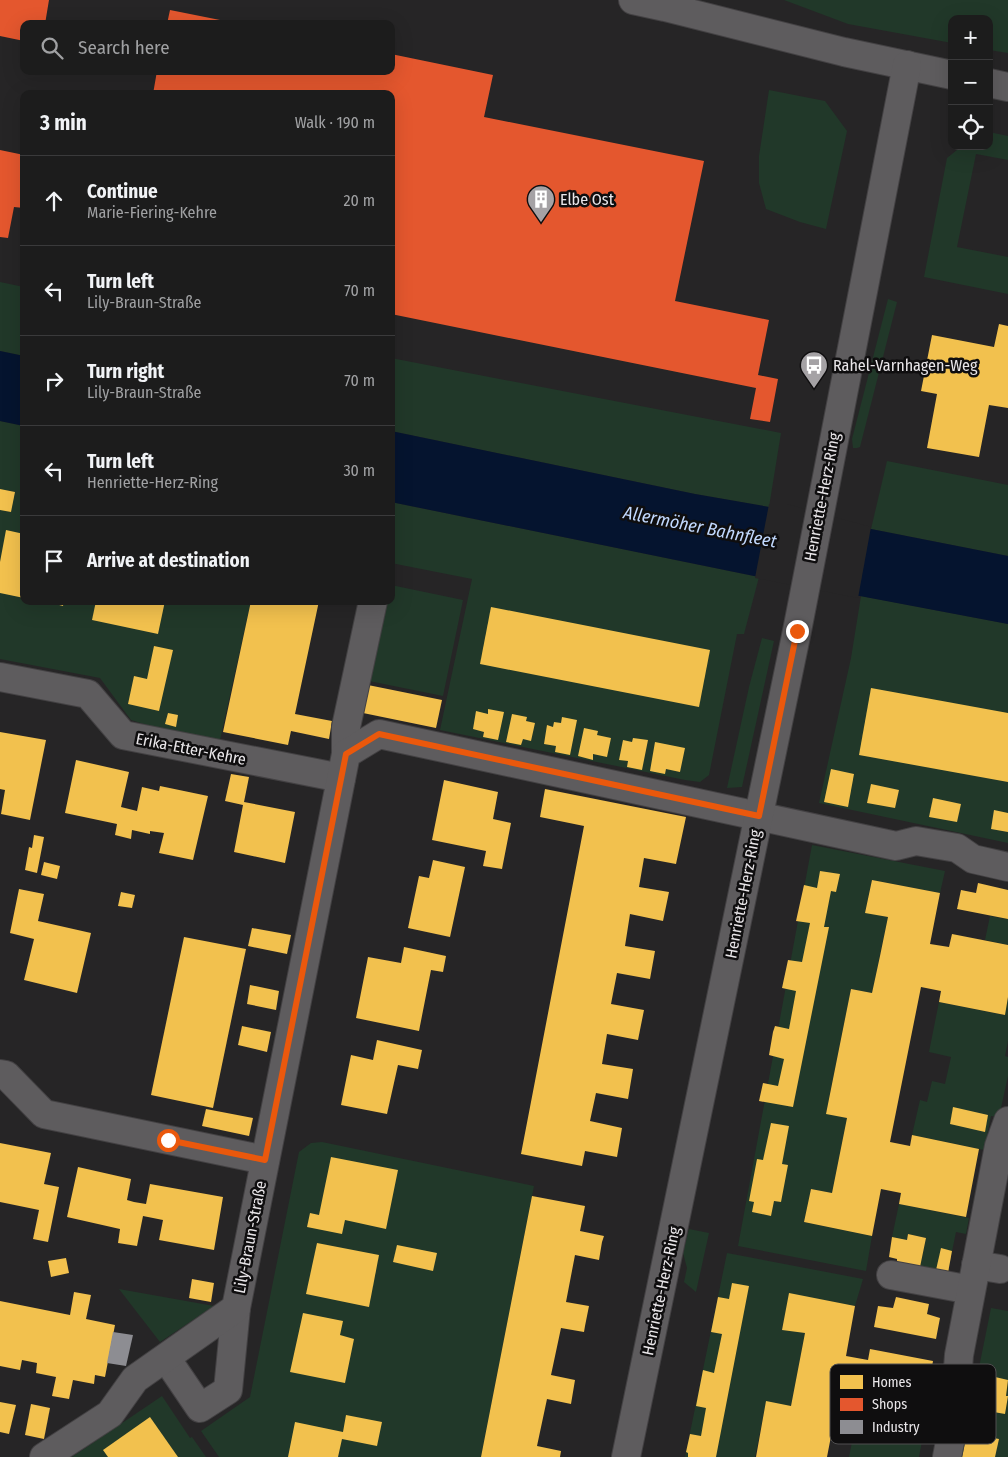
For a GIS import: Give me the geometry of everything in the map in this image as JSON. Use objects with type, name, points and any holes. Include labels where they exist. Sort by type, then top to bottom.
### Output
[{"type":"street","points":[[633,0],[844,52],[948,74]]},
{"type":"street","name":"Henriette-Herz-Ring","points":[[626,1457],[797,631],[907,65]]},
{"type":"street","points":[[993,84],[1008,87]]},
{"type":"street","name":"Lily-Braun-Straße","points":[[166,1358],[200,1408],[228,1390],[236,1308],[343,766],[346,726],[372,605]]},
{"type":"street","name":"Erika-Etter-Kehre","points":[[0,677],[88,694],[123,735],[343,766]]},
{"type":"street","points":[[346,726],[896,846],[916,841],[957,848],[973,859],[1008,867]]},
{"type":"street","points":[[343,766],[379,734]]},
{"type":"street","points":[[0,1074],[6,1075],[44,1114],[265,1160]]},
{"type":"street","points":[[958,1364],[959,1355],[982,1275],[998,1146],[1008,1121]]},
{"type":"street","points":[[891,1275],[982,1275]]},
{"type":"street","name":"Lily-Braun-Straße","points":[[44,1457],[110,1414],[135,1379],[236,1308]]},
{"type":"street","points":[[947,1457],[950,1444]]},
{"type":"green space","points":[[784,0],[1008,0],[1008,53],[993,51],[993,15],[948,15],[948,42],[848,24]]},
{"type":"green space","points":[[769,90],[825,101],[847,131],[826,229],[800,222],[766,209],[759,183],[759,156]]},
{"type":"green space","points":[[993,133],[1008,136],[1008,160],[976,154],[957,247],[1008,257],[1008,294],[924,277],[947,158],[957,150],[993,150]]},
{"type":"green space","points":[[0,282],[20,286],[20,355],[0,351]]},
{"type":"green space","points":[[888,299],[897,302],[860,447],[853,448],[852,439]]},
{"type":"green space","points":[[395,359],[781,433],[769,507],[695,494],[395,432]]},
{"type":"green space","points":[[0,421],[20,425],[20,605],[250,605],[220,740],[157,728],[131,720],[100,678],[0,659]]},
{"type":"green space","points":[[887,461],[1008,485],[1008,556],[871,529]]},
{"type":"green space","points":[[395,503],[759,577],[744,634],[737,634],[709,775],[700,782],[685,780],[440,730],[472,579],[395,564]]},
{"type":"green space","points":[[395,586],[463,600],[443,696],[369,681],[384,605],[395,605]]},
{"type":"green space","points":[[861,596],[1008,624],[1008,843],[819,803],[851,658]]},
{"type":"green space","points":[[762,638],[774,641],[742,787],[727,788],[749,687]]},
{"type":"green space","points":[[812,845],[945,871],[940,893],[872,880],[865,912],[888,917],[872,993],[851,989],[826,1113],[847,1118],[832,1193],[811,1189],[804,1222],[872,1236],[866,1271],[738,1246]]},
{"type":"green space","points":[[990,916],[1007,919],[1008,917],[1008,945],[985,940]]},
{"type":"green space","points":[[1008,997],[1008,1041],[1005,1056],[1008,1057],[1008,1076],[999,1117],[991,1116],[984,1150],[912,1135],[920,1100],[927,1102],[932,1081],[945,1084],[951,1057],[929,1052],[939,1002],[1004,1015]]},
{"type":"green space","points":[[322,1142],[534,1186],[481,1457],[219,1457],[201,1431],[250,1397],[299,1152],[311,1143]]},
{"type":"green space","points":[[899,1204],[969,1218],[966,1234],[956,1232],[947,1276],[920,1267],[926,1238],[908,1234],[907,1240],[892,1237]]},
{"type":"green space","points":[[689,1229],[709,1233],[696,1292],[684,1282],[687,1268],[683,1253]]},
{"type":"green space","points":[[727,1253],[863,1279],[855,1306],[789,1294],[782,1329],[805,1333],[791,1406],[766,1402],[755,1457],[685,1457]]},
{"type":"green space","points":[[119,1289],[214,1306],[160,1342]]},
{"type":"green space","points":[[991,1308],[1008,1311],[1008,1457],[961,1457],[964,1444],[996,1444],[996,1364],[980,1364]]},
{"type":"green space","points":[[162,1396],[190,1438],[192,1437],[206,1457],[72,1457]]},
{"type":"green space","points":[[852,1444],[921,1444],[919,1457],[849,1457]]},
{"type":"water","points":[[0,351],[20,355],[20,425],[0,421]]},
{"type":"water","name":"Allermöher Bahnfleet","points":[[395,432],[695,494],[769,507],[786,506],[871,529],[1008,556],[1008,624],[759,577],[395,503]]},
{"type":"pier","points":[[769,504],[787,504],[871,527],[858,598],[755,578]]},
{"type":"building: Homes","points":[[999,324],[1008,326],[1008,408],[989,405],[979,457],[927,448],[937,394],[921,391],[932,335],[994,347]]},
{"type":"building: Homes","points":[[0,489],[15,492],[11,512],[0,510]]},
{"type":"building: Homes","points":[[6,530],[20,533],[20,597],[0,593],[0,562]]},
{"type":"building: Homes","points":[[95,605],[164,605],[158,634],[92,620]]},
{"type":"building: Homes","points":[[250,605],[318,605],[295,714],[332,721],[329,739],[291,731],[288,745],[223,732]]},
{"type":"building: Homes","points":[[491,607],[710,650],[699,707],[480,664]]},
{"type":"building: Homes","points":[[154,646],[173,650],[159,711],[128,704],[134,676],[147,679]]},
{"type":"building: Homes","points":[[368,685],[442,700],[436,728],[363,713]]},
{"type":"building: Homes","points":[[871,688],[1008,713],[1008,782],[859,755]]},
{"type":"building: Homes","points":[[488,709],[504,712],[498,740],[483,737],[484,732],[473,729],[476,711],[488,714]]},
{"type":"building: Homes","points":[[168,713],[178,715],[176,727],[165,724]]},
{"type":"building: Homes","points":[[512,714],[527,717],[526,721],[535,723],[531,741],[523,739],[521,745],[506,742]]},
{"type":"building: Homes","points":[[562,717],[577,720],[570,755],[555,752],[556,746],[544,744],[547,725],[553,727],[554,722],[561,723]]},
{"type":"building: Homes","points":[[584,728],[598,731],[597,735],[611,738],[607,757],[593,754],[593,760],[578,756]]},
{"type":"building: Homes","points":[[0,732],[46,740],[30,820],[1,814],[5,790],[0,789]]},
{"type":"building: Homes","points":[[633,738],[648,740],[642,770],[627,767],[628,761],[619,760],[623,740],[632,742]]},
{"type":"building: Homes","points":[[655,742],[685,748],[680,772],[666,769],[665,774],[650,771]]},
{"type":"building: Homes","points":[[76,760],[129,772],[121,807],[137,811],[142,787],[159,791],[160,786],[208,796],[193,860],[159,853],[164,833],[150,831],[150,834],[132,830],[131,839],[115,835],[117,824],[65,813]]},
{"type":"building: Homes","points":[[831,769],[854,774],[848,807],[824,802]]},
{"type":"building: Homes","points":[[231,774],[249,777],[244,802],[295,812],[285,863],[234,852],[243,805],[225,801]]},
{"type":"building: Homes","points":[[444,780],[498,792],[493,819],[511,823],[502,869],[483,866],[486,851],[432,840]]},
{"type":"building: Homes","points":[[871,784],[899,790],[895,808],[867,803]]},
{"type":"building: Homes","points":[[545,789],[686,817],[676,864],[644,858],[639,887],[669,892],[663,921],[630,914],[625,946],[655,951],[650,979],[617,973],[611,1004],[644,1010],[638,1040],[607,1034],[602,1064],[633,1069],[628,1099],[596,1093],[590,1121],[622,1128],[617,1157],[585,1151],[582,1166],[521,1154],[584,826],[540,817]]},
{"type":"building: Homes","points":[[933,798],[961,804],[957,822],[929,817]]},
{"type":"building: Homes","points":[[994,810],[1008,813],[1008,832],[991,829]]},
{"type":"building: Homes","points":[[34,835],[44,837],[37,873],[25,870],[29,847],[32,848]]},
{"type":"building: Homes","points":[[433,860],[465,867],[450,937],[408,928],[419,876],[429,878]]},
{"type":"building: Homes","points":[[44,862],[60,866],[57,879],[41,875]]},
{"type":"building: Homes","points":[[820,871],[840,874],[836,892],[831,891],[824,927],[829,927],[793,1107],[759,1101],[763,1083],[778,1086],[784,1059],[769,1055],[773,1032],[775,1026],[789,1029],[796,991],[782,988],[788,960],[802,962],[810,923],[796,921],[804,885],[817,888]]},
{"type":"building: Homes","points":[[872,880],[940,893],[930,944],[949,947],[952,934],[1008,945],[1008,997],[1005,1015],[939,1002],[941,991],[921,987],[890,1142],[910,1146],[912,1135],[979,1149],[966,1217],[899,1204],[901,1193],[881,1189],[872,1236],[804,1222],[811,1189],[832,1193],[847,1118],[826,1114],[851,989],[872,993],[888,917],[865,913]]},
{"type":"building: Homes","points":[[978,883],[1008,890],[1008,919],[957,909],[961,890],[976,893]]},
{"type":"building: Homes","points":[[19,889],[44,894],[38,921],[91,933],[77,993],[24,980],[34,939],[10,933]]},
{"type":"building: Homes","points":[[121,892],[135,895],[132,908],[118,906]]},
{"type":"building: Homes","points":[[252,928],[291,935],[287,954],[248,946]]},
{"type":"building: Homes","points":[[184,937],[246,949],[213,1108],[151,1095]]},
{"type":"building: Homes","points":[[404,947],[446,956],[443,972],[431,970],[419,1031],[356,1018],[368,957],[401,963]]},
{"type":"building: Homes","points":[[250,985],[279,991],[276,1010],[247,1004]]},
{"type":"building: Homes","points":[[242,1026],[271,1032],[267,1052],[238,1045]]},
{"type":"building: Homes","points":[[377,1040],[422,1050],[418,1069],[398,1065],[387,1114],[341,1105],[351,1055],[373,1060]]},
{"type":"building: Homes","points":[[953,1107],[988,1115],[985,1132],[950,1124]]},
{"type":"building: Homes","points":[[206,1109],[253,1118],[249,1136],[202,1126]]},
{"type":"building: Homes","points":[[771,1123],[789,1126],[782,1164],[788,1165],[781,1202],[774,1201],[771,1216],[752,1212],[754,1202],[749,1201],[757,1159],[763,1160]]},
{"type":"building: Homes","points":[[0,1143],[51,1153],[44,1184],[59,1187],[48,1242],[33,1239],[39,1210],[0,1202]]},
{"type":"building: Homes","points":[[331,1157],[398,1170],[386,1229],[345,1220],[342,1234],[307,1227],[310,1213],[319,1215]]},
{"type":"building: Homes","points":[[78,1167],[131,1179],[127,1200],[134,1202],[146,1204],[150,1184],[223,1197],[214,1250],[159,1240],[163,1220],[143,1216],[137,1246],[118,1243],[120,1229],[67,1217]]},
{"type":"building: Homes","points":[[532,1196],[585,1206],[580,1231],[604,1236],[599,1260],[575,1255],[566,1302],[589,1306],[584,1332],[561,1328],[551,1375],[575,1380],[571,1404],[547,1399],[537,1446],[561,1451],[560,1457],[481,1457]]},
{"type":"building: Homes","points":[[908,1234],[926,1238],[920,1267],[897,1263],[897,1259],[889,1257],[892,1237],[907,1240]]},
{"type":"building: Homes","points":[[317,1243],[379,1255],[369,1307],[306,1294]]},
{"type":"building: Homes","points":[[397,1245],[437,1253],[433,1271],[393,1262]]},
{"type":"building: Homes","points":[[941,1248],[952,1251],[948,1273],[936,1270]]},
{"type":"building: Homes","points":[[66,1258],[69,1273],[51,1277],[48,1261]]},
{"type":"building: Homes","points":[[192,1279],[214,1283],[211,1302],[189,1298]]},
{"type":"building: Homes","points":[[732,1283],[749,1286],[716,1457],[688,1457],[686,1452],[690,1434],[701,1436],[706,1408],[696,1406],[703,1370],[714,1373],[722,1334],[711,1332],[718,1297],[729,1299]]},
{"type":"building: Homes","points":[[74,1292],[91,1295],[86,1319],[115,1325],[105,1377],[95,1375],[94,1384],[73,1380],[69,1399],[52,1396],[56,1377],[36,1373],[37,1363],[22,1360],[20,1370],[0,1366],[0,1301],[70,1315]]},
{"type":"building: Homes","points":[[789,1293],[855,1306],[846,1356],[868,1360],[870,1349],[933,1361],[932,1364],[830,1364],[830,1441],[827,1457],[756,1457],[766,1401],[791,1406],[805,1333],[782,1330]]},
{"type":"building: Homes","points":[[896,1297],[929,1304],[927,1314],[940,1318],[936,1339],[874,1327],[878,1306],[893,1308]]},
{"type":"building: Homes","points":[[303,1313],[343,1321],[340,1335],[354,1339],[345,1383],[290,1372]]},
{"type":"building: Homes","points":[[996,1377],[1008,1380],[1005,1414],[996,1412]]},
{"type":"building: Homes","points":[[0,1402],[16,1405],[9,1434],[0,1432]]},
{"type":"building: Homes","points":[[31,1404],[50,1408],[44,1439],[25,1435]]},
{"type":"building: Homes","points":[[346,1415],[382,1422],[377,1446],[342,1439],[338,1457],[288,1457],[295,1422],[343,1432]]},
{"type":"building: Homes","points":[[150,1417],[178,1457],[108,1457],[103,1450]]},
{"type":"building: Homes","points":[[996,1438],[999,1439],[995,1457],[962,1457],[965,1444],[996,1444]]},
{"type":"building: Shops","points":[[0,0],[49,0],[46,20],[20,20],[20,40],[0,36]]},
{"type":"building: Shops","points":[[170,10],[220,20],[168,20]]},
{"type":"building: Shops","name":"Elbe Ost","points":[[395,55],[493,75],[484,117],[704,161],[675,301],[769,320],[758,375],[778,379],[770,422],[750,419],[756,388],[395,315],[395,90],[154,90],[156,75],[395,75]]},
{"type":"building: Shops","points":[[0,150],[20,154],[20,208],[14,207],[8,238],[0,237]]},
{"type":"building: Industry","points":[[113,1332],[133,1335],[126,1366],[107,1363]]},
{"type":"place","name":"Elbe Ost","points":[[541,223]]},
{"type":"place","name":"Rahel-Varnhagen-Weg","points":[[814,389]]},
{"type":"route","points":[[168,1140],[265,1160],[346,754],[379,734],[759,816],[797,631]]}]
